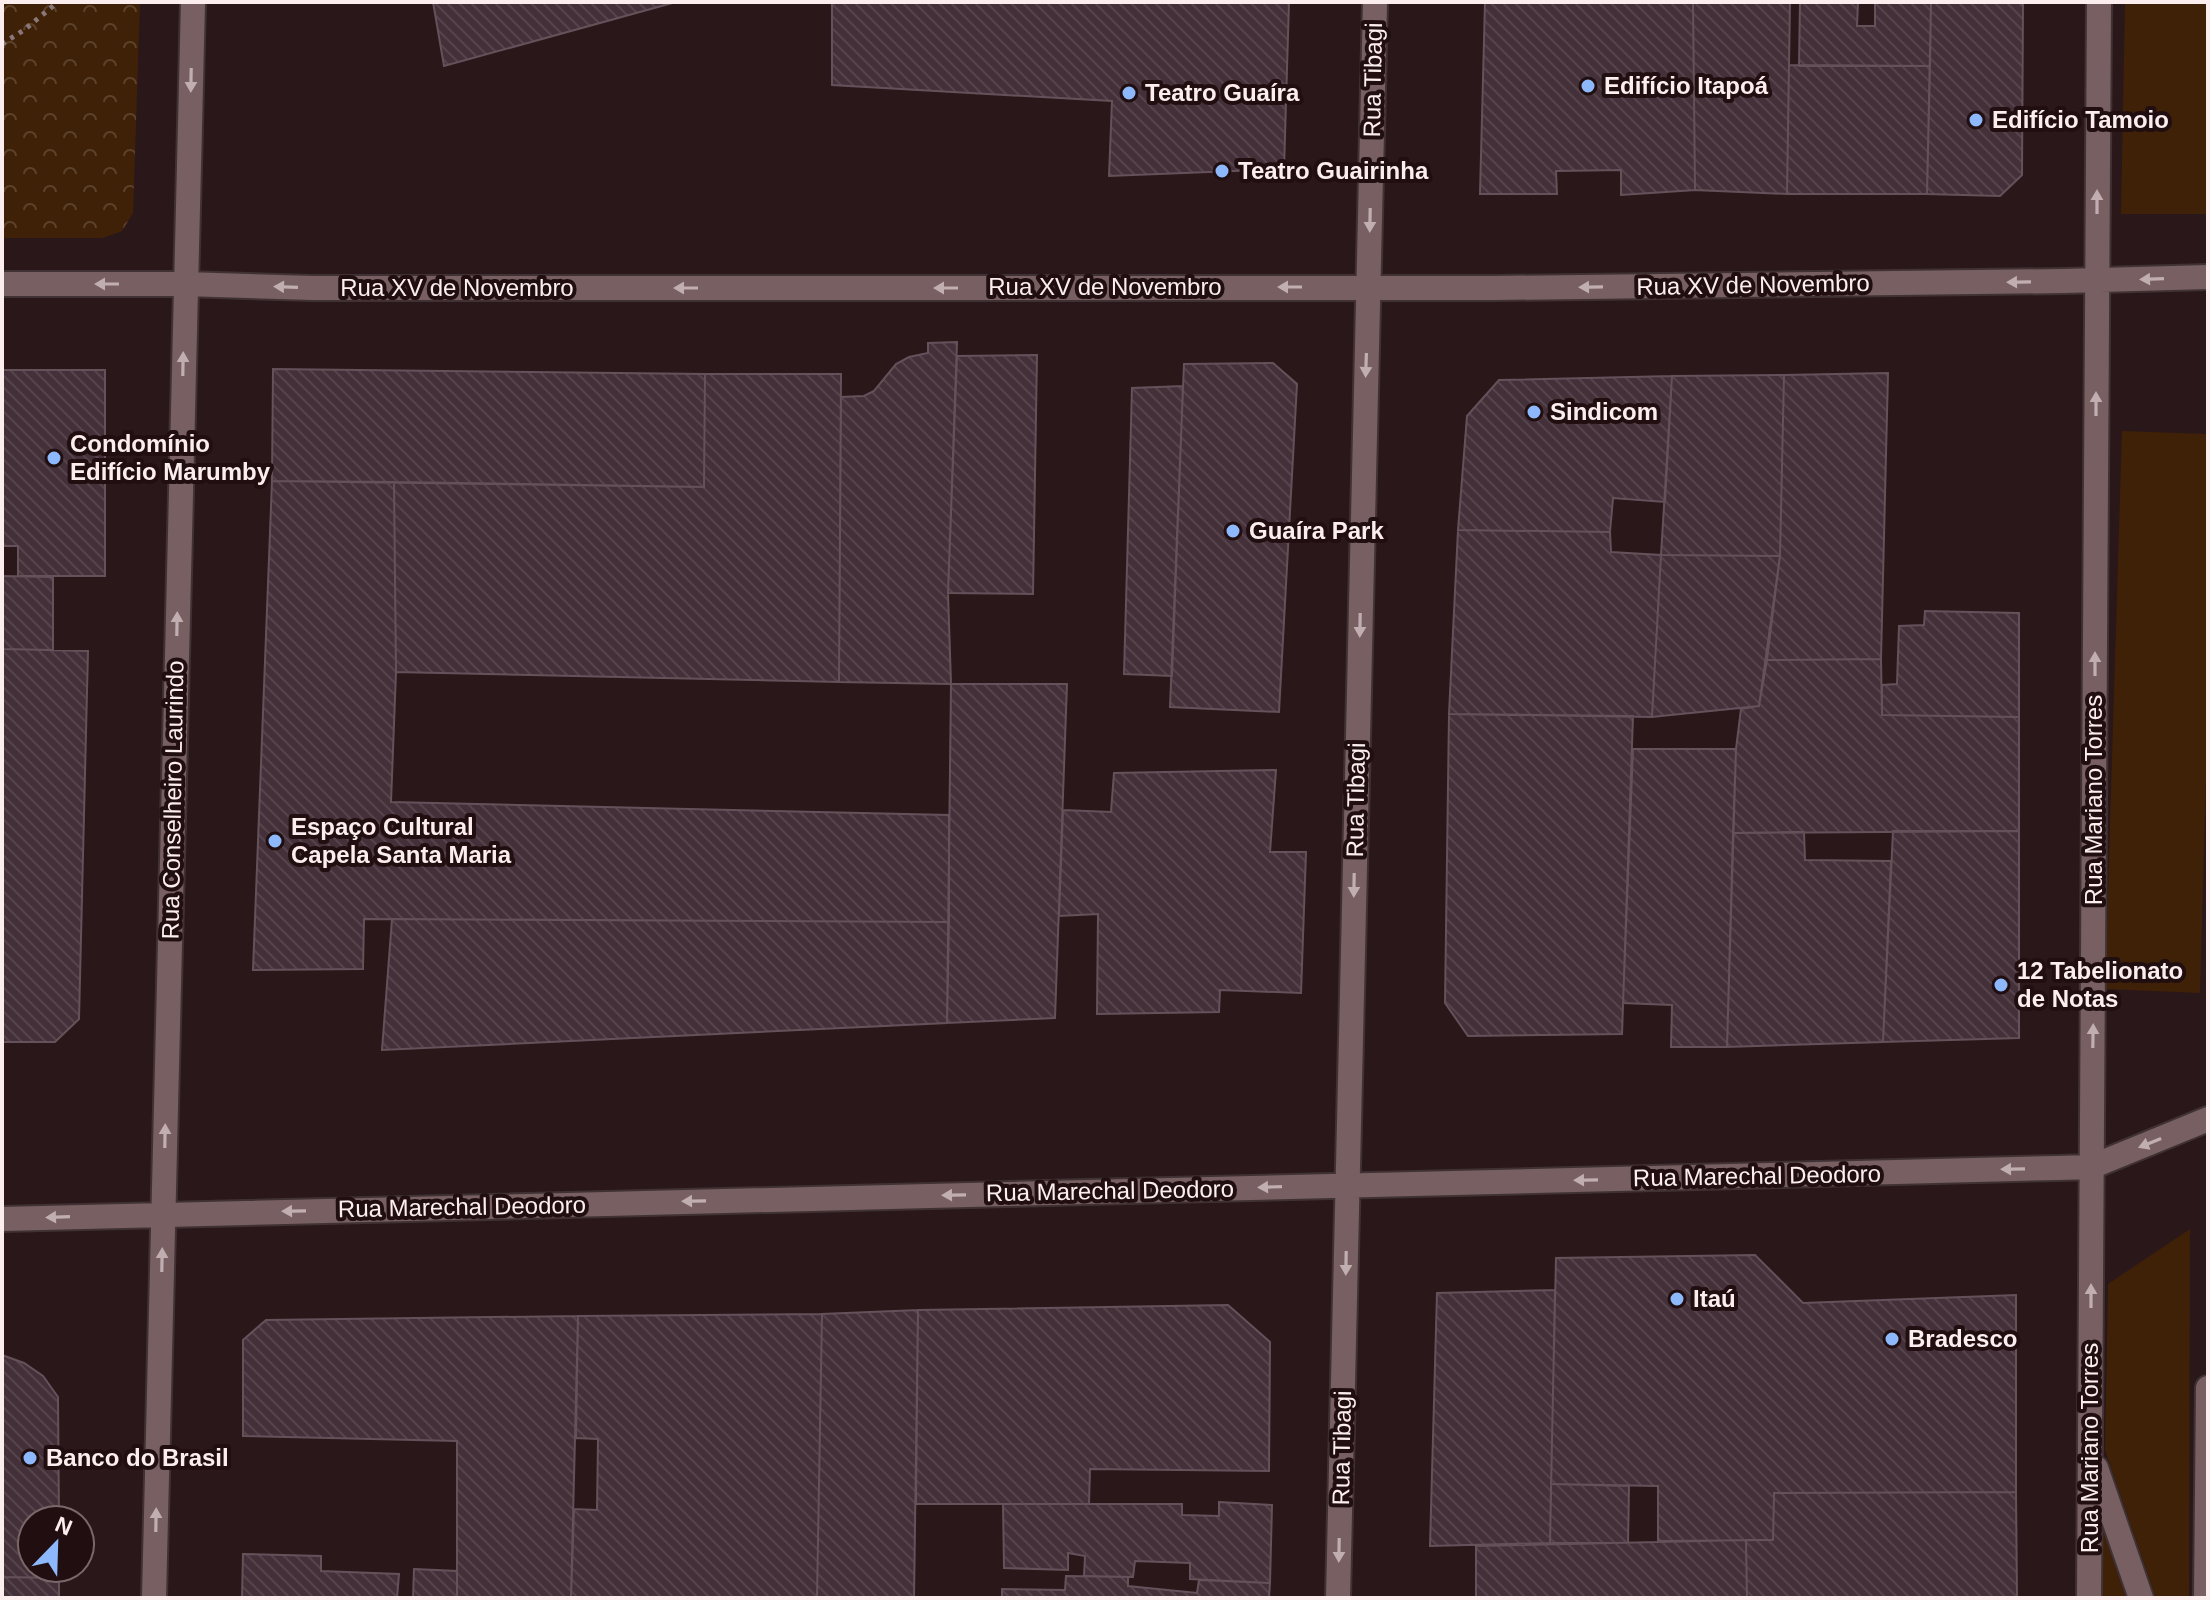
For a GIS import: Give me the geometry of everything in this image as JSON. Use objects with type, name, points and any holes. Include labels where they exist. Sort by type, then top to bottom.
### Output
[{"type":"main road","name":"Rua Conselheiro Laurindo","points":[[154,1598],[193,2]]},
{"type":"main road","name":"Rua Tibagi","points":[[1338,1598],[1375,2]]},
{"type":"main road","name":"Rua Mariano Torres","points":[[2089,1598],[2099,2]]},
{"type":"main road","name":"Rua XV de Novembro","points":[[2,284],[313,288],[1495,288],[2208,277]]},
{"type":"main road","name":"Rua Marechal Deodoro","points":[[2,1219],[2091,1167],[2208,1119]]},
{"type":"main road","points":[[2206,1598],[2208,1388]]},
{"type":"main road","points":[[2090,1449],[2141,1598]]},
{"type":"path","points":[[2,44],[58,2]]},
{"type":"green space","points":[[2,2],[140,2],[133,213],[122,231],[103,238],[2,238]]},
{"type":"green space","points":[[2125,2],[2208,2],[2208,214],[2121,214]]},
{"type":"green space","points":[[2122,431],[2208,434],[2208,707],[2200,993],[2105,989]]},
{"type":"green space","points":[[2190,1229],[2189,1598],[2156,1598],[2105,1450],[2108,1284]]},
{"type":"green space","points":[[2103,1530],[2126,1598],[2102,1598]]},
{"type":"building","points":[[433,2],[676,2],[444,66]]},
{"type":"building","name":"Teatro Guaíra","points":[[832,2],[1289,2],[1284,169],[1109,176],[1112,101],[832,85]]},
{"type":"building","name":"Edifício Itapoá","points":[[1485,2],[1693,2],[1695,190],[1621,195],[1621,170],[1556,171],[1557,194],[1480,194]]},
{"type":"building","points":[[1693,2],[1790,2],[1787,194],[1695,190]]},
{"type":"building","points":[[1800,2],[1858,2],[1857,26],[1875,26],[1875,2],[1931,2],[1930,66],[1799,66]]},
{"type":"building","name":"Edifício Tamoio","points":[[1931,2],[2023,2],[2022,175],[2000,196],[1927,194]]},
{"type":"building","points":[[1789,65],[1930,66],[1927,194],[1787,194]]},
{"type":"building","points":[[957,342],[948,593],[951,684],[839,682],[841,397],[864,396],[874,391],[896,364],[928,353],[928,343]]},
{"type":"building","points":[[1037,355],[1033,594],[948,593],[957,356]]},
{"type":"building","name":"Guaíra Park","points":[[1273,363],[1297,384],[1279,712],[1170,707],[1184,364]]},
{"type":"building","points":[[273,369],[705,374],[704,487],[272,481]]},
{"type":"building","name":"Condomínio Edifício Marumby","points":[[2,370],[105,370],[105,576],[18,576],[18,546],[2,546]]},
{"type":"building","points":[[1888,373],[1881,659],[1767,660],[1780,556],[1784,375]]},
{"type":"building","points":[[705,374],[841,374],[839,682],[396,672],[394,482],[704,487]]},
{"type":"building","points":[[1784,375],[1780,556],[1661,555],[1672,376]]},
{"type":"building","points":[[1672,376],[1665,502],[1613,498],[1610,532],[1458,530],[1467,416],[1499,380]]},
{"type":"building","points":[[1183,386],[1172,676],[1124,674],[1132,388]]},
{"type":"building","points":[[272,481],[394,482],[396,672],[391,802],[949,815],[949,922],[364,919],[363,969],[253,970]]},
{"type":"building","points":[[1458,530],[1610,532],[1611,552],[1661,555],[1652,717],[1449,714]]},
{"type":"building","points":[[1661,555],[1780,556],[1759,706],[1652,717]]},
{"type":"building","points":[[2,576],[53,577],[53,650],[2,649]]},
{"type":"building","points":[[1925,611],[2019,613],[2019,717],[1882,715],[1882,685],[1897,684],[1899,626],[1924,625]]},
{"type":"building","points":[[2,649],[88,651],[79,1019],[55,1042],[2,1042]]},
{"type":"building","points":[[1881,659],[1882,715],[2019,717],[2019,831],[1733,833],[1736,749],[1741,709],[1759,706],[1767,660]]},
{"type":"building","points":[[951,684],[1067,684],[1055,1018],[947,1023]]},
{"type":"building","points":[[1449,714],[1633,716],[1622,1034],[1468,1036],[1445,1003]]},
{"type":"building","points":[[1633,749],[1736,749],[1727,1047],[1671,1047],[1672,1005],[1623,1003]]},
{"type":"building","points":[[1276,770],[1270,852],[1306,852],[1301,993],[1220,990],[1219,1012],[1097,1014],[1098,914],[1059,916],[1063,810],[1111,812],[1114,773]]},
{"type":"building","points":[[1893,831],[2019,831],[2019,1038],[1883,1042]]},
{"type":"building","points":[[1804,832],[1805,860],[1891,861],[1883,1042],[1727,1047],[1733,833]]},
{"type":"building","points":[[392,919],[949,922],[947,1023],[382,1050]]},
{"type":"building","points":[[1755,1255],[1803,1303],[2016,1295],[2016,1492],[1774,1493],[1773,1540],[1658,1541],[1658,1486],[1551,1484],[1556,1258]]},
{"type":"building","points":[[1555,1290],[1550,1543],[1430,1546],[1437,1293]]},
{"type":"building","points":[[1228,1305],[1270,1342],[1269,1471],[1090,1469],[1089,1504],[916,1504],[918,1310]]},
{"type":"building","points":[[918,1310],[914,1598],[817,1598],[822,1314]]},
{"type":"building","points":[[822,1314],[817,1598],[571,1598],[574,1509],[597,1510],[598,1439],[576,1438],[578,1316]]},
{"type":"building","points":[[578,1316],[571,1598],[457,1598],[457,1441],[243,1436],[243,1340],[266,1320]]},
{"type":"building","name":"Banco do Brasil","points":[[2,1355],[24,1363],[43,1376],[58,1397],[59,1504],[16,1504],[16,1577],[2,1577]]},
{"type":"building","points":[[1551,1484],[1629,1486],[1628,1543],[1550,1543]]},
{"type":"building","points":[[2016,1492],[2017,1598],[1747,1598],[1746,1540],[1773,1540],[1774,1493]]},
{"type":"building","points":[[1219,1502],[1272,1505],[1270,1583],[1190,1579],[1190,1563],[1135,1561],[1133,1577],[1084,1576],[1085,1556],[1068,1553],[1068,1570],[1004,1568],[1003,1504],[1182,1504],[1182,1515],[1219,1516]]},
{"type":"building","points":[[1746,1540],[1747,1598],[1476,1598],[1476,1546]]},
{"type":"building","points":[[243,1554],[321,1556],[321,1571],[399,1574],[397,1598],[242,1598]]},
{"type":"building","points":[[414,1569],[457,1571],[457,1598],[413,1598]]},
{"type":"building","points":[[1066,1576],[1128,1577],[1128,1586],[1197,1593],[1199,1580],[1270,1583],[1269,1598],[1002,1598],[1002,1589],[1065,1590]]},
{"type":"building","points":[[2,1577],[16,1577],[16,1584],[59,1584],[59,1598],[2,1598]]},
{"type":"place","name":"Edifício Itapoá","points":[[1588,86]]},
{"type":"place","name":"Teatro Guaíra","points":[[1129,93]]},
{"type":"place","name":"Edifício Tamoio","points":[[1976,120]]},
{"type":"place","name":"Teatro Guairinha","points":[[1222,171]]},
{"type":"place","name":"Sindicom","points":[[1534,412]]},
{"type":"place","name":"Condomínio Edifício Marumby","points":[[54,458]]},
{"type":"place","name":"Guaíra Park","points":[[1233,531]]},
{"type":"place","name":"Espaço Cultural Capela Santa Maria","points":[[275,841]]},
{"type":"place","name":"12 Tabelionato de Notas","points":[[2001,985]]},
{"type":"place","name":"Itaú","points":[[1677,1299]]},
{"type":"place","name":"Bradesco","points":[[1892,1339]]},
{"type":"place","name":"Banco do Brasil","points":[[30,1458]]}]
